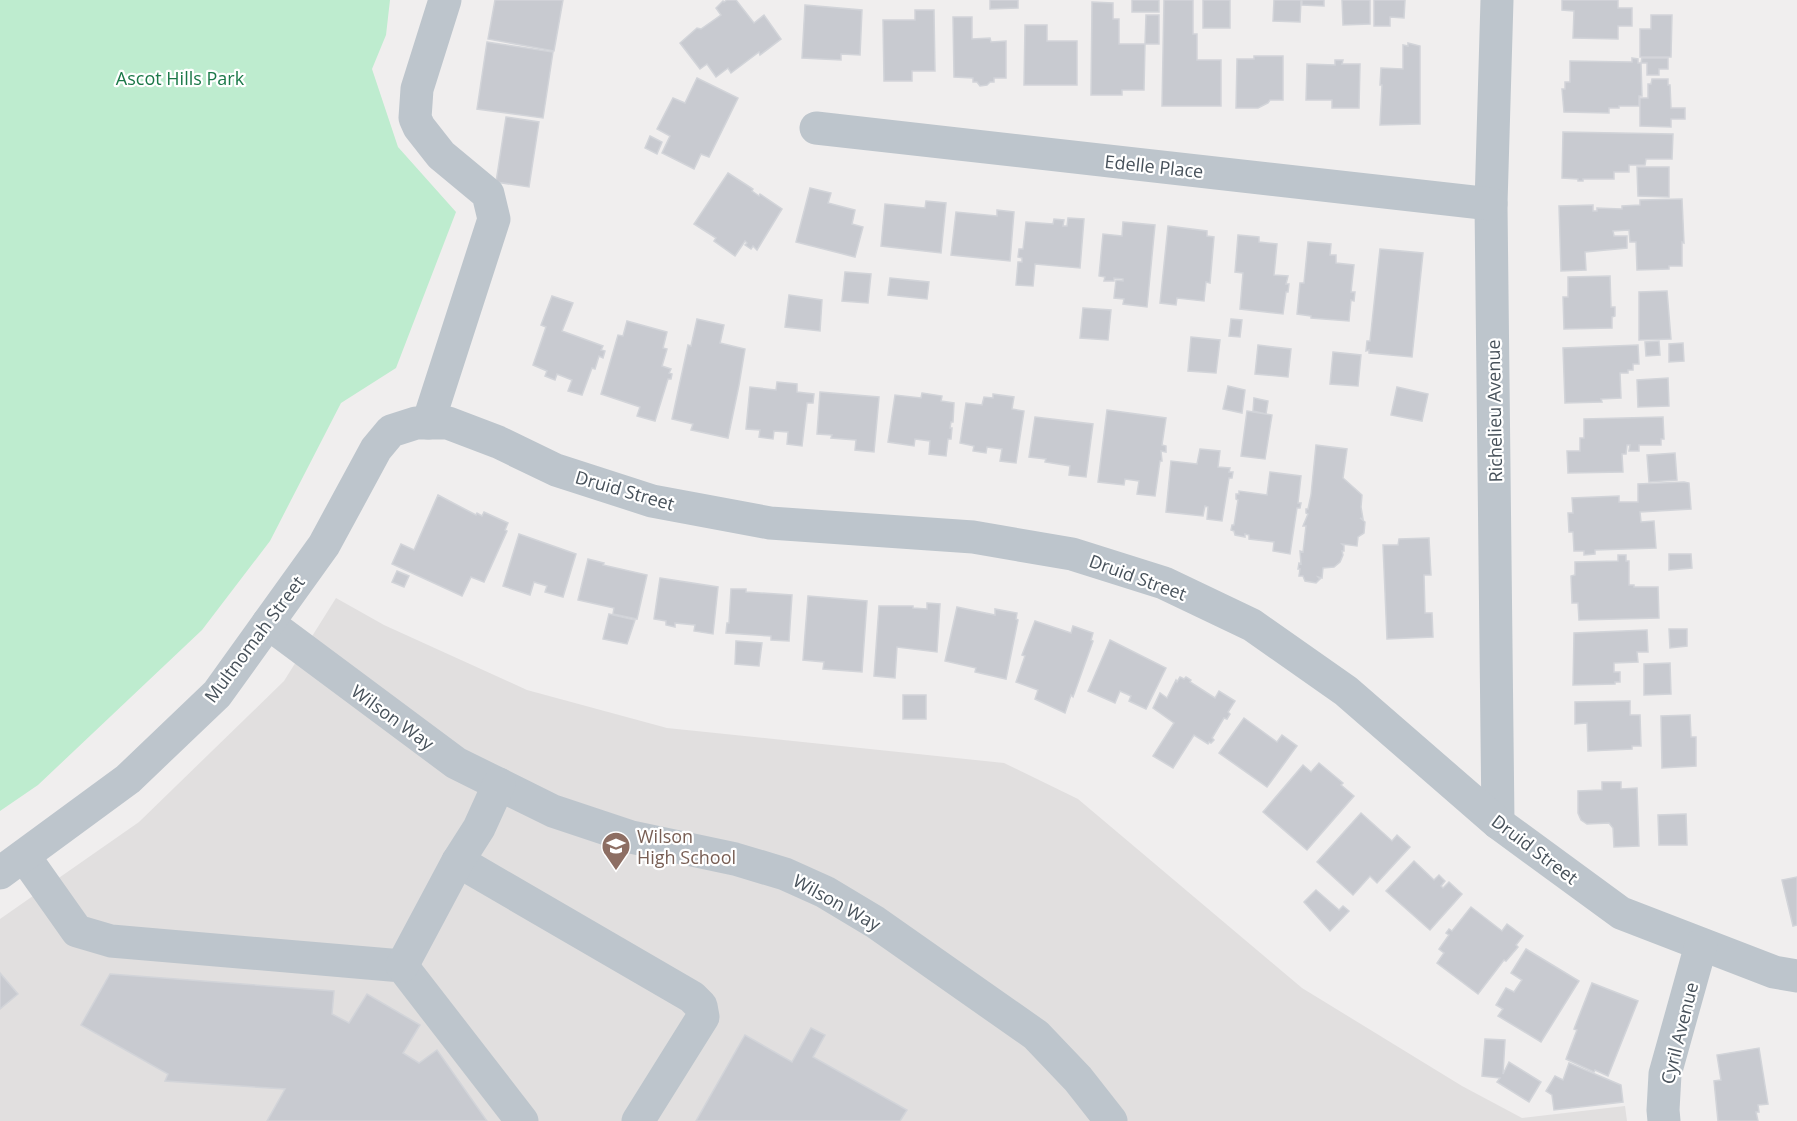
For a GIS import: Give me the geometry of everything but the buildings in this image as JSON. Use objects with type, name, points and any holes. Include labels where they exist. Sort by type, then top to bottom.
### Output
[{"type":"street","points":[[422,423],[494,219],[488,194],[441,155],[419,127],[415,118],[417,89],[445,0]]},
{"type":"street","name":"Richelieu Avenue","points":[[1497,0],[1491,204],[1498,823]]},
{"type":"street","name":"Edelle Place","points":[[816,128],[1491,204]]},
{"type":"street","name":"Multnomah Street","points":[[12,865],[128,779],[217,694],[324,545],[376,449],[391,431],[422,423]]},
{"type":"street","name":"Druid Street","points":[[422,423],[448,423],[498,442],[556,470],[652,501],[770,523],[973,537],[1072,554],[1164,583],[1252,625],[1346,691],[1498,823],[1621,913],[1774,972],[1797,975]]},
{"type":"street","name":"Wilson Way","points":[[267,624],[456,763],[553,811],[631,837],[735,859],[785,874],[825,892],[875,922],[1036,1035],[1078,1079],[1111,1121]]},
{"type":"street","points":[[402,966],[458,861],[479,828],[499,784]]},
{"type":"street","points":[[458,861],[692,997],[701,1006],[704,1017],[638,1121]]},
{"type":"street","points":[[12,865],[78,931],[111,941],[402,966],[522,1121]]},
{"type":"street","name":"Cyril Avenue","points":[[1664,1121],[1665,1074],[1701,945]]},
{"type":"shaded area","name":"Wilson High School","points":[[336,598],[384,625],[527,690],[667,728],[1004,763],[1078,799],[1302,988],[1462,1086],[1522,1118],[1625,1106],[1627,1121],[0,1121],[0,919],[139,822],[284,681]]},
{"type":"green space","name":"Ascot Hills Park","points":[[0,0],[390,0],[386,35],[372,69],[398,147],[456,212],[396,368],[341,403],[270,541],[202,630],[38,785],[0,811]]},
{"type":"place","name":"Wilson High School","points":[[616,872]]}]
